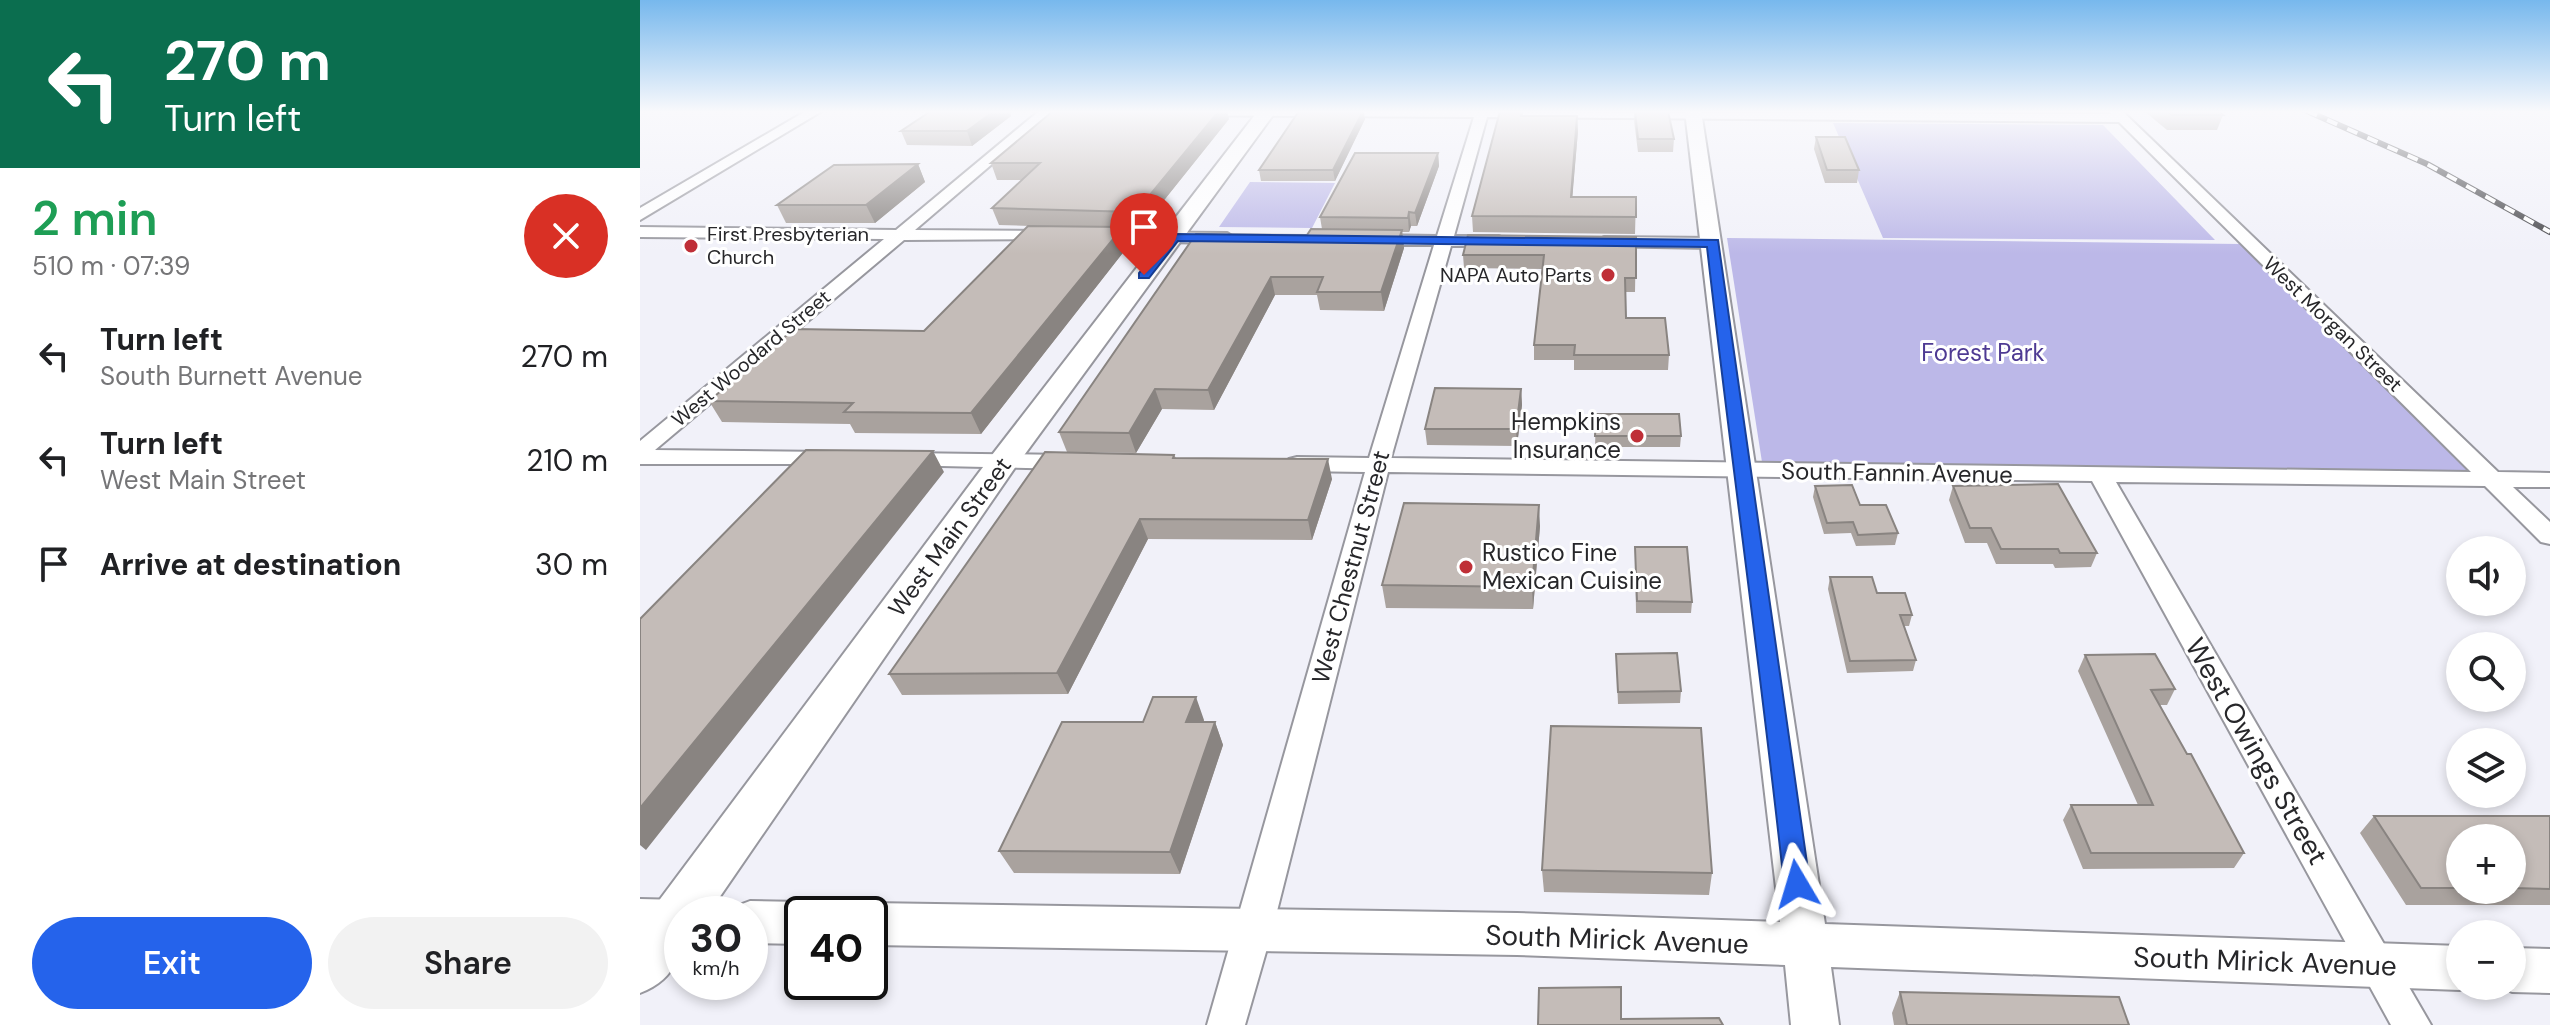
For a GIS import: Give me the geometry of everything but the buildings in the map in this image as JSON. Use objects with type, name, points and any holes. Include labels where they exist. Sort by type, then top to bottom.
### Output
[{"type":"main road","name":"West Main Street","points":[[684,896],[1003,462],[1232,159]]},
{"type":"main road","name":"West Main Street","points":[[640,968],[664,925]]},
{"type":"street","points":[[640,215],[735,159]]},
{"type":"street","name":"West Woodard Street","points":[[640,454],[990,159]]},
{"type":"street","name":"West Chestnut Street","points":[[1226,1025],[1378,465],[1469,159]]},
{"type":"street","points":[[1700,159],[1740,470],[1779,731],[1815,1025]]},
{"type":"street","name":"West Morgan Street","points":[[2165,159],[2550,536]]},
{"type":"street","points":[[640,232],[1241,238]]},
{"type":"street","points":[[1356,240],[1518,241]]},
{"type":"street","points":[[1591,242],[1713,243]]},
{"type":"street","points":[[640,454],[848,460]]},
{"type":"street","points":[[879,460],[1092,462]]},
{"type":"street","name":"South Fannin Avenue","points":[[1272,464],[2550,480]]},
{"type":"street","name":"West Owings Street","points":[[2101,476],[2412,1025]]},
{"type":"street","name":"South Mirick Avenue","points":[[888,924],[1517,934],[2446,968]]},
{"type":"street","points":[[2526,970],[2550,971]]},
{"type":"green space","points":[[1849,159],[2136,159],[2215,240],[1883,238]]},
{"type":"green space","points":[[1250,182],[1335,183],[1312,228],[1219,227]]},
{"type":"green space","name":"Forest Park","points":[[1727,238],[2240,244],[2470,471],[1762,462]]},
{"type":"railway","points":[[2415,159],[2550,232]]},
{"type":"place","name":"First Presbyterian Church","points":[[691,246]]},
{"type":"place","name":"NAPA Auto Parts","points":[[1608,275]]},
{"type":"place","name":"Hempkins Insurance","points":[[1637,436]]},
{"type":"place","name":"Rustico Fine Mexican Cuisine","points":[[1466,567]]},
{"type":"route","points":[[1144,275],[1174,238],[1713,243],[1740,470],[1779,731],[1797,884]]}]
